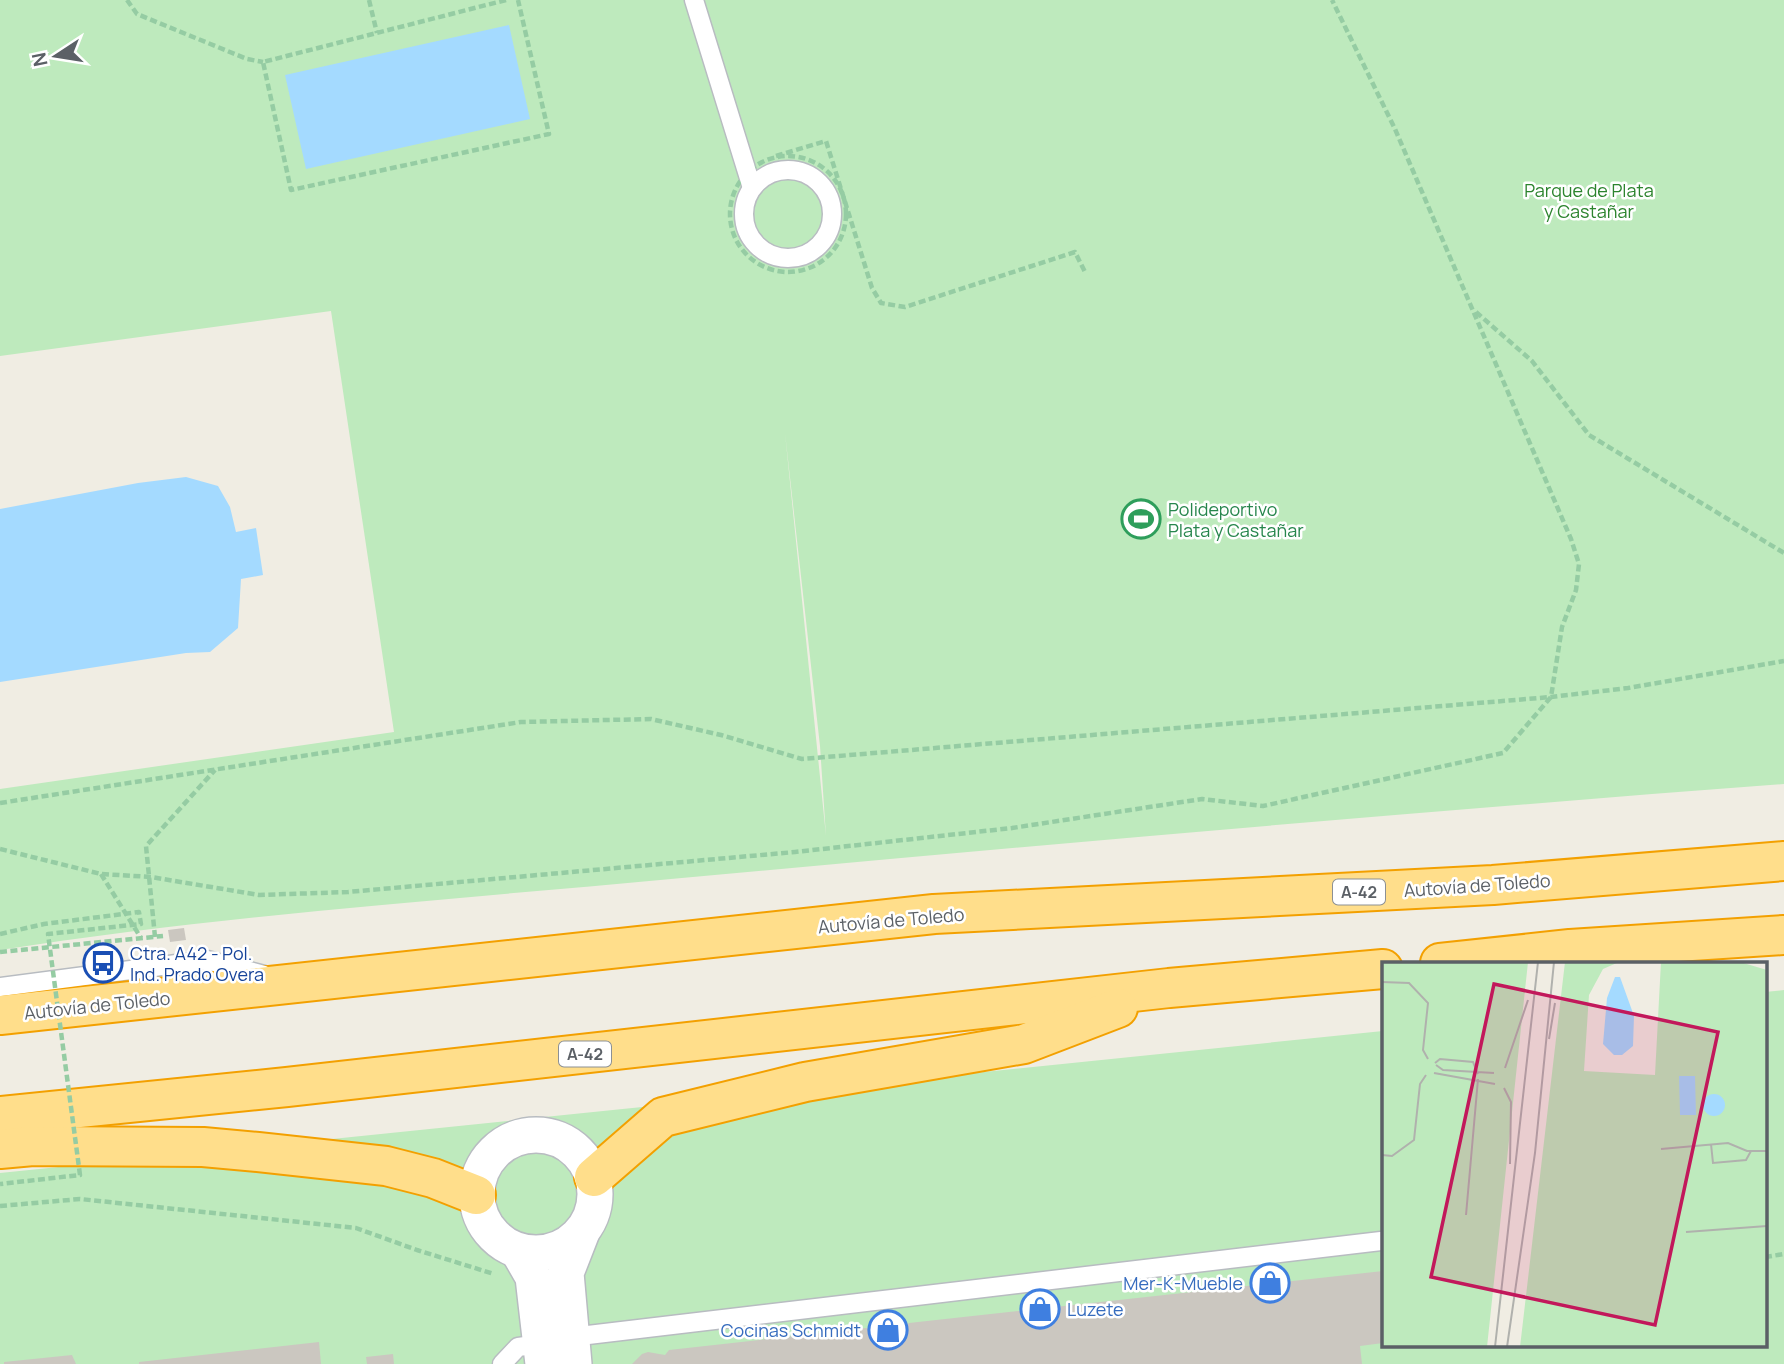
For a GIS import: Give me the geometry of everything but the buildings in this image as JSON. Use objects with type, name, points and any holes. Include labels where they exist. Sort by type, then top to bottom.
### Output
[{"type":"highway","name":"Autovía de Toledo","points":[[0,1015],[934,914],[1493,885],[1784,861]]},
{"type":"highway","points":[[1449,962],[1570,949],[1784,935]]},
{"type":"highway","name":"A-42","points":[[0,1116],[287,1087],[1169,988],[1382,969]]},
{"type":"highway","points":[[594,1177],[663,1117],[805,1082],[1024,1044],[1169,988]]},
{"type":"highway","points":[[0,1149],[33,1146],[203,1147],[258,1152],[386,1166],[433,1178],[476,1195]]},
{"type":"street","points":[[528,1135],[559,1138],[581,1154],[594,1177],[596,1196],[592,1215],[582,1232],[566,1273],[557,1352],[533,1277],[507,1263],[496,1238],[481,1218],[476,1195],[478,1176],[486,1158],[504,1143],[528,1135]]},
{"type":"street","points":[[507,1263],[561,1247],[582,1232]]},
{"type":"lane","points":[[694,0],[750,179],[743,216],[746,229],[761,249],[771,255],[797,258],[819,246],[831,224],[832,212],[824,188],[815,178],[792,169],[750,179]]},
{"type":"lane","points":[[0,987],[207,960],[294,984]]},
{"type":"lane","points":[[502,1364],[518,1347],[557,1352],[1381,1241]]},
{"type":"path","points":[[127,0],[137,13],[247,59],[263,62],[506,0]]},
{"type":"path","points":[[369,0],[377,33]]},
{"type":"path","points":[[263,62],[291,190],[549,134],[518,0]]},
{"type":"path","points":[[0,849],[102,874],[150,877],[260,895],[348,892],[808,850],[1012,828],[1202,799],[1263,806],[1503,753],[1551,697],[1562,627],[1576,590],[1579,564],[1571,539],[1395,130],[1332,0]]},
{"type":"path","points":[[776,156],[801,158],[823,168],[835,180],[843,194],[845,219],[838,243],[828,256],[815,266],[783,272],[767,268],[752,260],[733,233],[731,201],[737,184],[750,179],[760,162],[776,156],[826,141],[843,194],[872,288],[881,303],[905,307],[1075,252],[1086,274]]},
{"type":"path","points":[[1473,309],[1532,361],[1589,435],[1784,553]]},
{"type":"path","points":[[0,803],[521,722],[651,719],[721,735],[802,759],[1551,697],[1628,688],[1784,662]]},
{"type":"path","points":[[155,937],[146,846],[215,770]]},
{"type":"path","points":[[102,874],[141,938]]},
{"type":"path","points":[[0,934],[44,924],[139,912],[141,924],[48,934],[80,1175],[0,1185]]},
{"type":"path","points":[[0,953],[163,936]]},
{"type":"path","points":[[0,1206],[80,1199],[356,1228],[507,1263]]},
{"type":"path","points":[[1766,1257],[1784,1254]]},
{"type":"green space","name":"Parque de Plata y Castañar","points":[[0,0],[1784,0],[1784,784],[1228,829],[335,909],[167,927],[0,950],[0,789],[394,732],[331,311],[0,356]],"holes":[[[785,433],[820,746],[826,836]]]},
{"type":"green space","points":[[1784,990],[1784,1364],[0,1364],[0,1173],[1382,1031],[1382,1346],[1766,1346],[1766,992]]},
{"type":"water","points":[[509,25],[530,119],[306,169],[285,75]]},
{"type":"water","points":[[186,477],[218,486],[230,507],[236,532],[256,528],[263,575],[241,579],[238,628],[210,652],[186,653],[0,682],[0,509],[138,483]]},
{"type":"place","name":"Polideportivo Plata y Castañar","points":[[1141,519]]},
{"type":"place","name":"Ctra. A42 - Pol. Ind. Prado Overa","points":[[103,963]]},
{"type":"place","name":"Mer-K-Mueble","points":[[1270,1283]]},
{"type":"place","name":"Luzete","points":[[1040,1309]]},
{"type":"place","name":"Cocinas Schmidt","points":[[888,1330]]}]
